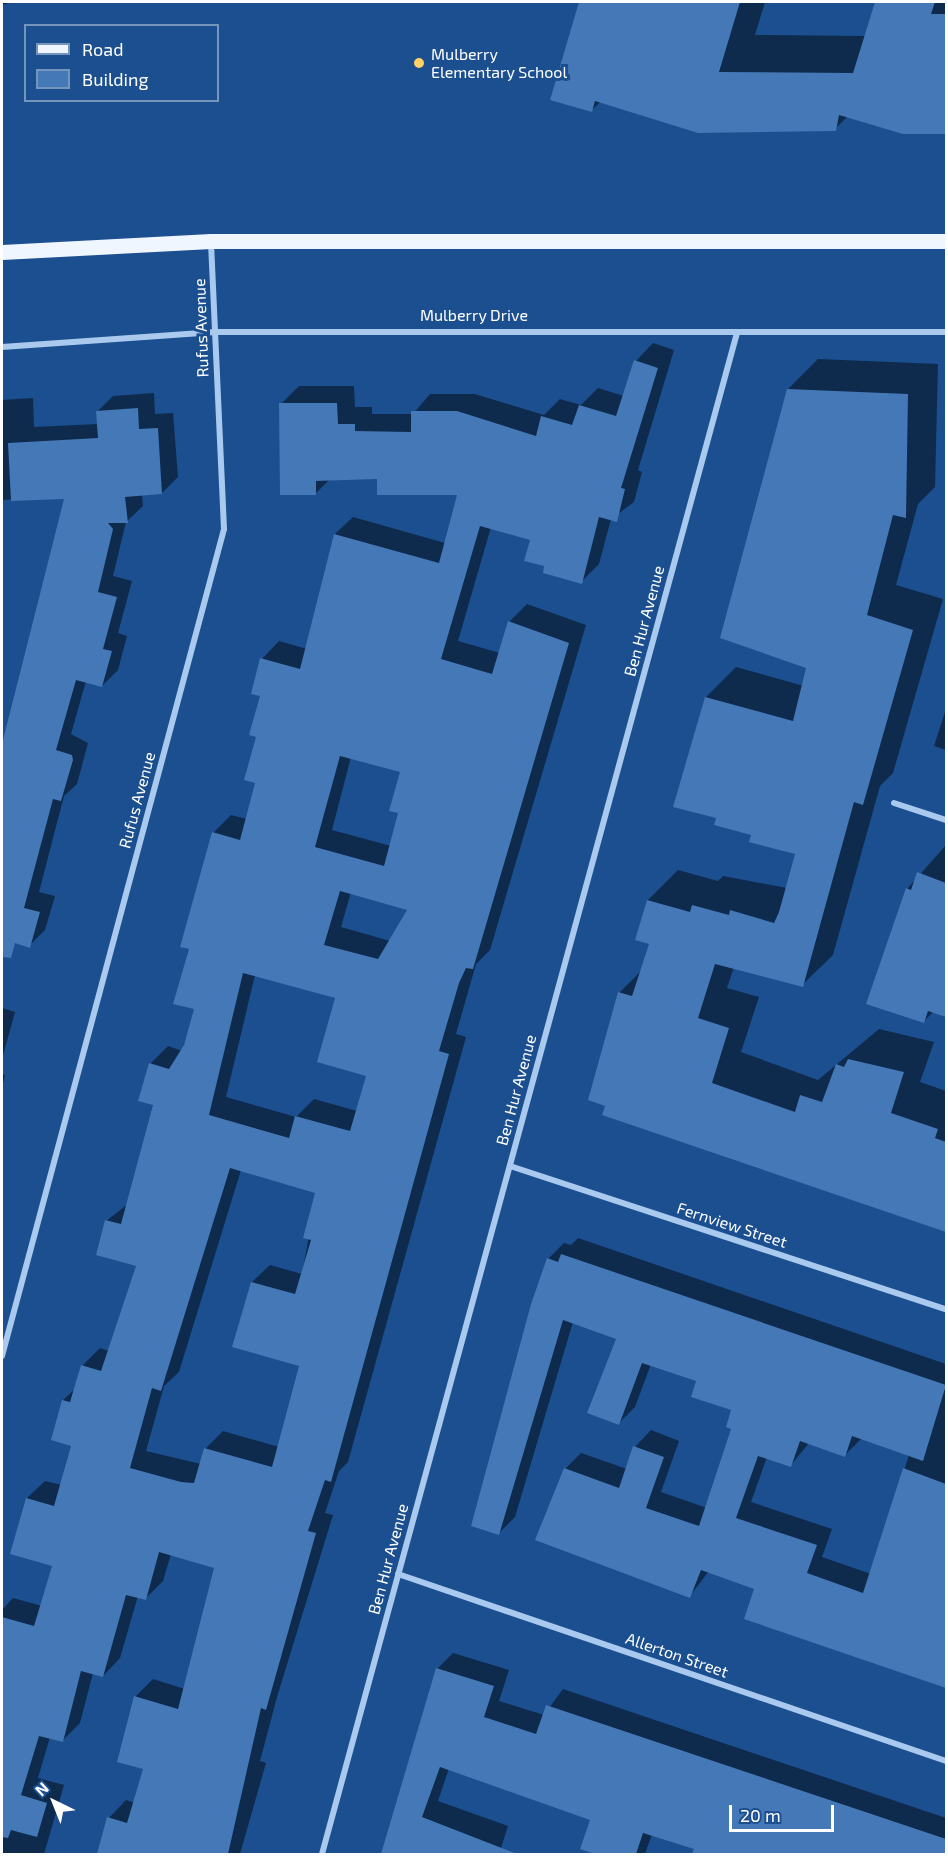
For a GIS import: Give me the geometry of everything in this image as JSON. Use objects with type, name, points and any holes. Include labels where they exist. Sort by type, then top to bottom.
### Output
[{"type":"main road","points":[[2,252],[211,242],[946,241]]},
{"type":"street","name":"Rufus Avenue","points":[[2,1356],[224,529],[211,242]]},
{"type":"street","name":"Mulberry Drive","points":[[2,347],[215,332],[946,332]]},
{"type":"street","name":"Ben Hur Avenue","points":[[322,1854],[737,333]]},
{"type":"street","points":[[894,803],[946,820]]},
{"type":"street","name":"Fernview Street","points":[[510,1166],[946,1309]]},
{"type":"street","name":"Allerton Street","points":[[398,1574],[946,1761]]},
{"type":"building","points":[[579,2],[740,2],[719,72],[853,73],[875,2],[935,2],[931,14],[946,14],[946,134],[903,134],[839,115],[836,131],[698,133],[595,101],[592,112],[550,100]]},
{"type":"building","points":[[634,360],[658,368],[621,488],[625,489],[617,522],[599,517],[582,584],[543,573],[544,566],[524,561],[530,540],[480,526],[441,659],[492,674],[508,621],[569,643],[473,969],[466,968],[459,983],[439,1051],[449,1054],[331,1482],[325,1480],[308,1531],[316,1533],[266,1710],[261,1708],[228,1854],[97,1854],[107,1817],[127,1823],[143,1769],[117,1762],[134,1696],[178,1709],[214,1568],[159,1552],[146,1600],[126,1595],[103,1677],[81,1671],[63,1742],[39,1736],[21,1795],[47,1803],[37,1837],[11,1830],[8,1838],[2,1837],[2,1617],[34,1626],[52,1566],[10,1554],[26,1498],[54,1506],[71,1446],[51,1440],[62,1400],[70,1402],[81,1365],[101,1371],[136,1266],[96,1255],[105,1220],[121,1224],[153,1105],[138,1101],[149,1063],[169,1069],[184,1045],[194,1009],[173,1004],[189,949],[180,947],[212,832],[240,840],[255,783],[244,780],[256,737],[249,735],[260,696],[251,694],[260,658],[300,669],[334,534],[439,563],[457,495],[377,495],[377,479],[316,481],[316,495],[280,495],[279,403],[337,403],[338,424],[355,424],[355,431],[411,432],[411,411],[457,411],[536,436],[541,416],[572,425],[579,405],[616,416]],"holes":[[[340,756],[400,772],[389,811],[398,813],[384,866],[315,847]],[[340,891],[407,910],[378,959],[324,945]],[[243,973],[335,998],[317,1062],[366,1076],[350,1131],[295,1116],[289,1138],[209,1115]],[[230,1168],[315,1193],[303,1238],[311,1240],[295,1294],[251,1282],[232,1347],[299,1366],[272,1467],[204,1448],[194,1483],[181,1482],[130,1468],[152,1388],[161,1391]]]},
{"type":"building","points":[[787,389],[908,394],[906,518],[893,515],[867,615],[913,630],[863,805],[854,802],[803,987],[715,964],[698,1018],[729,1028],[712,1083],[795,1112],[800,1095],[822,1102],[836,1064],[844,1067],[848,1059],[904,1072],[891,1113],[938,1129],[935,1138],[946,1142],[946,1232],[602,1115],[605,1106],[588,1100],[618,992],[632,996],[649,944],[635,940],[647,900],[690,912],[692,905],[729,915],[730,910],[774,923],[779,912],[795,854],[749,842],[751,835],[714,825],[716,818],[673,807],[705,697],[793,721],[806,668],[720,638]]},
{"type":"building","points":[[138,408],[139,429],[158,428],[162,494],[125,497],[128,523],[108,523],[113,529],[98,592],[117,597],[103,649],[112,651],[102,687],[76,680],[56,750],[72,755],[73,760],[61,801],[53,799],[24,908],[40,912],[30,948],[15,943],[11,958],[2,957],[2,744],[64,499],[11,501],[8,443],[98,438],[96,411]]},
{"type":"building","points":[[917,872],[946,883],[946,1017],[928,1011],[924,1023],[866,1004],[906,888],[911,890]]},
{"type":"building","points":[[561,1254],[946,1385],[923,1461],[852,1436],[845,1457],[800,1441],[791,1467],[758,1456],[736,1518],[817,1545],[807,1573],[863,1593],[903,1468],[946,1484],[946,1688],[744,1619],[754,1589],[701,1570],[690,1598],[535,1540],[564,1468],[619,1488],[633,1446],[664,1457],[646,1508],[699,1526],[731,1429],[726,1427],[731,1410],[691,1397],[696,1381],[642,1363],[619,1425],[587,1413],[616,1339],[563,1320],[499,1535],[471,1526],[531,1304],[547,1258],[558,1262]]},
{"type":"building","points":[[436,1668],[494,1686],[484,1717],[536,1734],[546,1705],[946,1839],[946,1854],[692,1854],[694,1849],[643,1833],[636,1854],[595,1854],[580,1849],[590,1820],[440,1767],[422,1817],[517,1854],[381,1854]]},
{"type":"place","name":"Mulberry Elementary School","points":[[419,63]]}]
